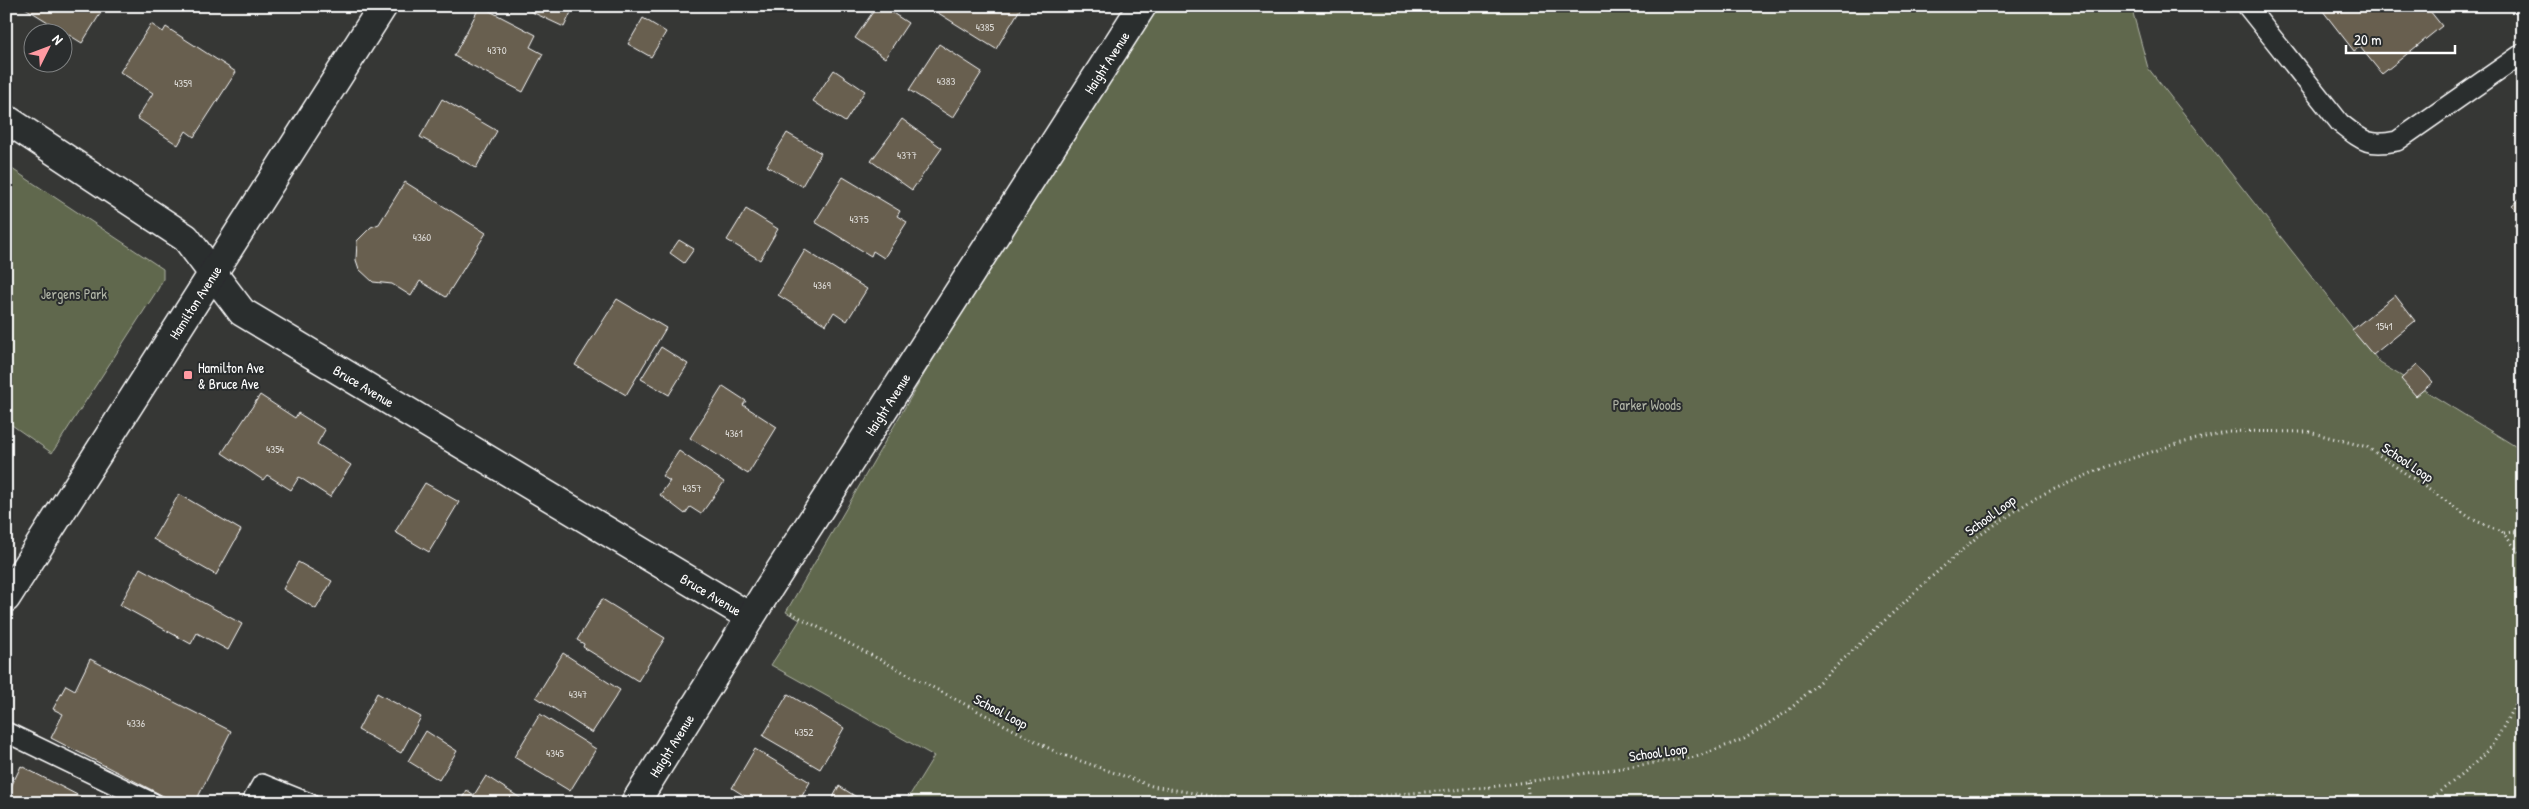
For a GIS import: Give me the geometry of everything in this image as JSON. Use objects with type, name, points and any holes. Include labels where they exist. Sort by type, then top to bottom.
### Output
[{"type":"street","name":"Hamilton Avenue","points":[[6,598],[383,6]]},
{"type":"street","name":"Haight Avenue","points":[[635,803],[750,617],[1142,6]]},
{"type":"street","name":"Bruce Avenue","points":[[6,119],[186,238],[212,276],[242,312],[750,617]]},
{"type":"lane","points":[[2247,6],[2340,123],[2358,137],[2377,146],[2397,142],[2523,53]]},
{"type":"lane","points":[[6,732],[153,803]]},
{"type":"lane","points":[[251,803],[262,784],[309,803]]},
{"type":"path","name":"School Loop","points":[[786,611],[1058,753],[1152,786],[1218,797],[1295,802],[1491,787],[1527,782],[1696,758],[1744,739],[1788,711],[1970,543],[2036,497],[2108,466],[2180,443],[2228,431],[2309,432],[2367,447],[2472,519],[2503,533],[2523,556]]},
{"type":"path","points":[[2503,533],[2523,531]]},
{"type":"path","points":[[2424,803],[2454,781],[2486,753],[2504,726],[2523,686]]},
{"type":"path","points":[[1527,782],[1529,803]]},
{"type":"path","points":[[1218,797],[1220,803]]},
{"type":"green space","name":"Parker Woods","points":[[1138,6],[2131,6],[2148,68],[2380,363],[2523,451],[2523,803],[905,803],[934,756],[771,665],[800,620],[786,612]]},
{"type":"green space","name":"Jergens Park","points":[[6,165],[163,269],[163,279],[158,289],[52,453],[6,421]]},
{"type":"building","points":[[22,6],[105,6],[82,43],[72,37],[72,22],[48,22]]},
{"type":"building","points":[[480,6],[536,35],[530,47],[543,54],[523,92],[454,56]]},
{"type":"building","points":[[519,6],[574,6],[564,27]]},
{"type":"building","points":[[877,6],[882,6],[908,23],[885,58],[855,38]]},
{"type":"building","points":[[927,6],[1022,6],[996,49]]},
{"type":"building","points":[[2319,6],[2426,6],[2442,26],[2382,74],[2360,47],[2354,51]]},
{"type":"building","points":[[643,18],[666,32],[651,57],[628,44]]},
{"type":"building","points":[[151,24],[163,32],[166,27],[236,72],[194,137],[186,131],[178,145],[137,118],[153,93],[120,72]]},
{"type":"building","points":[[939,44],[982,72],[953,118],[909,90]]},
{"type":"building","points":[[834,70],[865,91],[845,122],[813,101]]},
{"type":"building","points":[[442,99],[497,131],[476,168],[420,137]]},
{"type":"building","points":[[902,119],[942,148],[912,190],[871,161]]},
{"type":"building","points":[[787,133],[821,153],[802,186],[767,166]]},
{"type":"building","points":[[843,177],[900,211],[897,216],[907,222],[884,258],[873,251],[871,256],[815,222]]},
{"type":"building","points":[[405,182],[486,233],[446,297],[420,281],[411,296],[392,284],[373,282],[359,269],[356,260],[357,241],[371,227],[379,224]]},
{"type":"building","points":[[2523,196],[2523,235],[2514,225],[2522,218],[2512,205]]},
{"type":"building","points":[[746,209],[778,229],[760,260],[727,240]]},
{"type":"building","points":[[679,240],[694,249],[684,263],[670,253]]},
{"type":"building","points":[[805,250],[867,289],[847,321],[834,312],[826,325],[778,295]]},
{"type":"building","points":[[2395,295],[2415,321],[2373,355],[2352,330]]},
{"type":"building","points":[[617,299],[666,328],[626,395],[575,365]]},
{"type":"building","points":[[661,347],[688,364],[669,395],[641,379]]},
{"type":"building","points":[[2417,364],[2433,382],[2416,396],[2401,379]]},
{"type":"building","points":[[723,386],[746,401],[743,405],[777,427],[748,474],[690,438]]},
{"type":"building","points":[[260,395],[295,418],[298,413],[325,430],[317,444],[351,465],[330,497],[299,477],[291,490],[267,475],[263,480],[222,453]]},
{"type":"building","points":[[679,451],[724,482],[701,514],[690,507],[685,514],[660,495],[670,481],[662,476]]},
{"type":"building","points":[[425,483],[459,502],[429,552],[395,532]]},
{"type":"building","points":[[179,494],[241,530],[216,575],[153,539]]},
{"type":"building","points":[[298,562],[332,581],[316,609],[283,589]]},
{"type":"building","points":[[140,568],[242,624],[228,650],[197,633],[191,644],[120,605]]},
{"type":"building","points":[[602,599],[665,638],[638,681],[583,647],[584,644],[577,640]]},
{"type":"building","points":[[563,653],[620,690],[592,733],[536,697]]},
{"type":"building","points":[[90,659],[231,731],[195,803],[177,803],[51,738],[63,714],[53,709],[66,685],[75,690]]},
{"type":"building","points":[[377,693],[421,717],[401,753],[358,730]]},
{"type":"building","points":[[788,694],[844,728],[820,769],[763,736]]},
{"type":"building","points":[[540,714],[596,749],[570,791],[514,757]]},
{"type":"building","points":[[426,731],[457,751],[439,780],[408,761]]},
{"type":"building","points":[[755,749],[810,782],[798,803],[756,803],[732,788]]},
{"type":"building","points":[[21,766],[93,803],[6,803],[6,797]]},
{"type":"building","points":[[486,776],[528,803],[459,803],[467,790],[474,795]]},
{"type":"building","points":[[839,786],[866,803],[830,803]]},
{"type":"place","name":"Hamilton Ave & Bruce Ave","points":[[188,375]]}]
